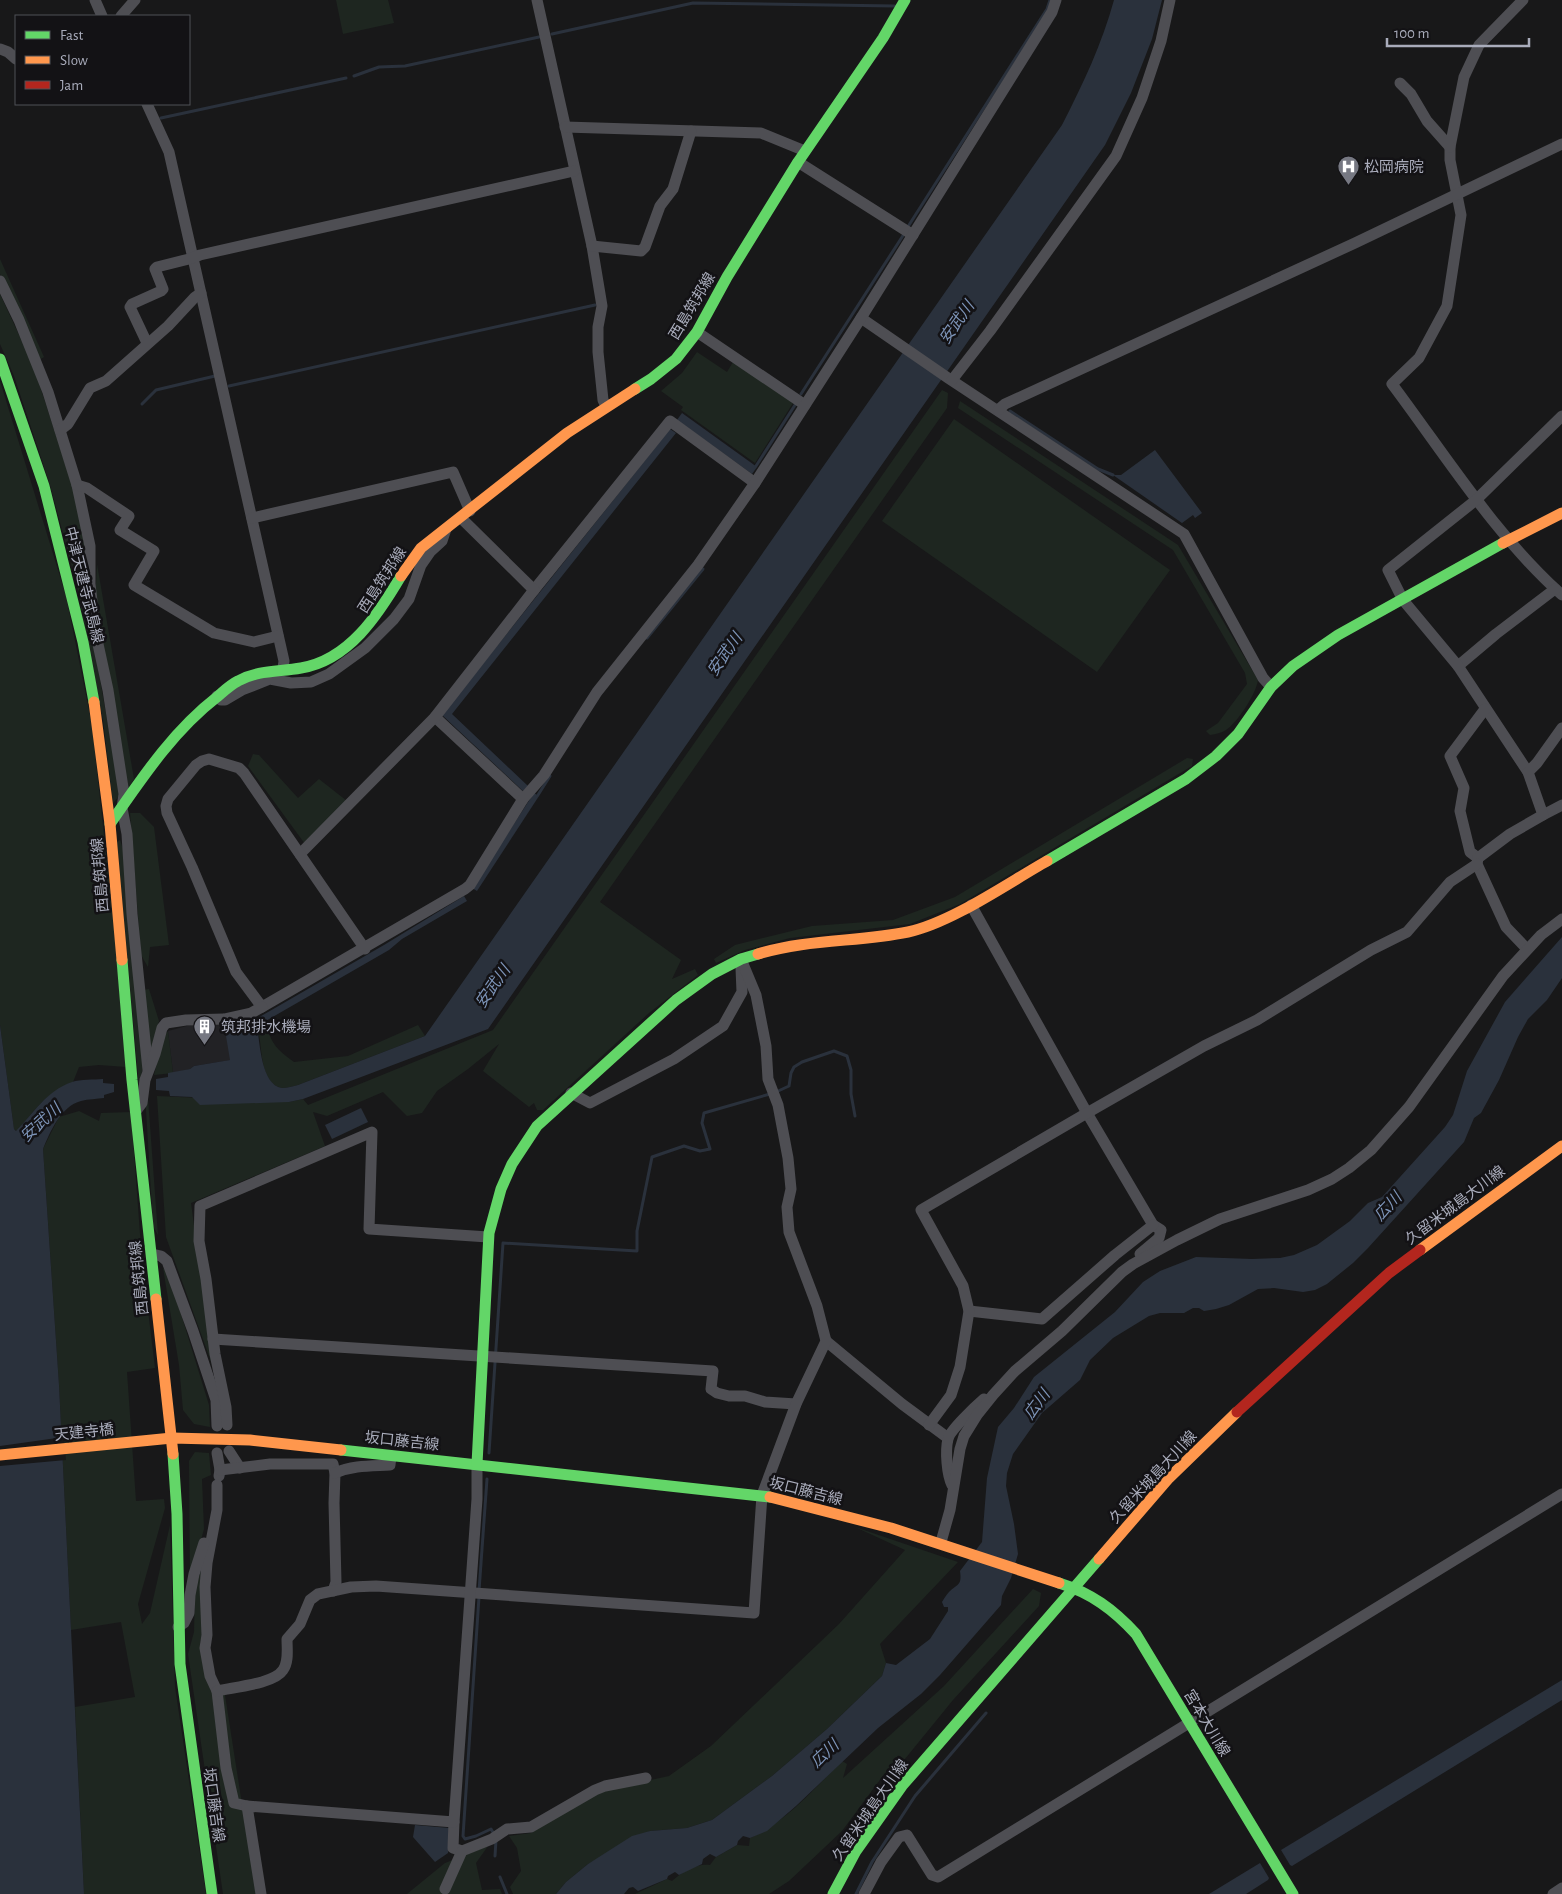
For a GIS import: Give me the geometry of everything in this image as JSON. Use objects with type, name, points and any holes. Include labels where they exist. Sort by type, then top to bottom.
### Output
[{"type":"main road","name":"西島筑邦線","points":[[172,1438],[136,1111],[110,824],[168,746],[184,727],[217,696],[239,680],[261,672],[283,668],[301,668],[315,664],[333,655],[353,641],[380,614],[407,564],[421,548],[567,433],[664,369],[676,359],[697,332],[727,277],[798,162],[883,38],[905,0]]},
{"type":"main road","name":"中津天建寺武島線","points":[[0,359],[44,486],[71,590],[98,722],[110,824]]},
{"type":"main road","points":[[477,1464],[488,1237],[497,1196],[505,1173],[531,1133],[571,1093],[676,1000],[712,974],[741,959],[781,947],[909,932],[936,923],[971,905],[1186,779],[1216,756],[1238,734],[1271,687],[1293,666],[1338,635],[1509,539],[1562,513]]},
{"type":"main road","name":"久留米城島大川線","points":[[833,1894],[856,1851],[902,1786],[1169,1478],[1270,1380],[1389,1273],[1562,1146]]},
{"type":"main road","name":"坂口藤吉線","points":[[212,1894],[180,1664],[177,1514],[172,1438],[250,1440],[762,1495],[944,1543],[1073,1588]]},
{"type":"main road","name":"天建寺橋","points":[[0,1455],[172,1438]]},
{"type":"main road","name":"宮本大川線","points":[[1073,1588],[1099,1600],[1124,1620],[1136,1634],[1293,1894]]},
{"type":"street","points":[[95,0],[102,15]]},
{"type":"street","points":[[122,15],[135,0]]},
{"type":"street","points":[[537,0],[592,246],[602,306],[598,326],[598,352],[606,406]]},
{"type":"street","points":[[136,1111],[142,1102],[148,1070],[155,1054],[162,1028],[166,1023],[186,1020],[224,1019],[251,1013],[365,949],[470,885],[523,799],[544,775],[597,692],[698,565],[756,483],[1052,12],[1056,0]]},
{"type":"street","points":[[950,379],[990,331],[1116,156],[1142,98],[1161,41],[1170,0]]},
{"type":"street","points":[[1458,666],[1496,634],[1558,592],[1476,500],[1392,384],[1419,358],[1447,306],[1461,215],[1450,160],[1450,147],[1464,78],[1479,45],[1524,0]]},
{"type":"street","points":[[0,49],[8,52],[15,58]]},
{"type":"street","points":[[1400,82],[1411,94],[1426,121],[1450,147]]},
{"type":"street","points":[[147,105],[169,152],[284,661],[283,668]]},
{"type":"street","points":[[566,127],[760,133],[805,152]]},
{"type":"street","points":[[592,246],[641,251],[645,247],[660,206],[673,189],[691,131]]},
{"type":"street","points":[[998,410],[1005,404],[1355,243],[1562,144]]},
{"type":"street","points":[[798,162],[913,235]]},
{"type":"street","points":[[147,343],[130,307],[132,304],[161,292],[163,289],[156,269],[158,267],[574,171]]},
{"type":"street","points":[[0,281],[35,358],[60,430],[77,485],[90,546],[90,584],[96,635],[108,690],[124,794],[122,808],[127,834],[135,944],[148,1070]]},
{"type":"street","points":[[60,430],[68,424],[90,388],[106,381],[168,326],[194,297],[201,293]]},
{"type":"street","points":[[861,318],[900,346],[1184,534],[1263,678],[1271,687]]},
{"type":"street","points":[[697,332],[805,405]]},
{"type":"street","points":[[1543,815],[1528,772],[1458,666],[1403,600],[1388,570],[1476,500],[1562,416]]},
{"type":"street","points":[[300,854],[435,717],[670,421],[756,483]]},
{"type":"street","points":[[252,518],[453,472],[465,514],[534,590]]},
{"type":"street","points":[[77,485],[87,488],[129,516],[120,530],[154,550],[134,585],[214,633],[254,642],[278,636]]},
{"type":"street","points":[[217,696],[221,700],[225,700],[242,690],[270,680],[291,683],[311,682],[329,674],[365,648],[394,619],[409,599],[421,565],[430,552],[442,541],[446,529]]},
{"type":"street","points":[[1485,709],[1450,756],[1464,788],[1460,811],[1470,852],[1477,861],[1506,927],[1527,949]]},
{"type":"street","points":[[435,717],[523,799]]},
{"type":"street","points":[[1528,772],[1537,763],[1562,728]]},
{"type":"street","points":[[262,1007],[236,972],[167,813],[168,799],[196,765],[202,761],[209,759],[239,768],[244,772],[365,949]]},
{"type":"street","points":[[929,1425],[951,1395],[960,1367],[969,1311],[963,1286],[921,1210],[1204,1046],[1257,1020],[1371,950],[1407,932],[1450,882],[1510,834],[1562,805]]},
{"type":"street","points":[[971,905],[1087,1113],[1153,1224],[1160,1230],[1159,1238],[1138,1256],[1133,1264]]},
{"type":"street","points":[[944,1543],[952,1487],[964,1436],[993,1395],[1015,1371],[1062,1332],[1122,1272],[1133,1264],[1220,1219],[1308,1190],[1332,1179],[1371,1150],[1409,1107],[1503,976],[1541,935],[1562,919]]},
{"type":"street","points":[[571,1093],[590,1103],[674,1059],[723,1026],[742,992],[741,959]]},
{"type":"street","points":[[741,959],[756,995],[766,1046],[768,1078],[778,1105],[788,1158],[791,1189],[787,1208],[789,1232],[817,1306],[826,1341],[902,1404],[948,1438]]},
{"type":"street","points":[[152,1254],[161,1256],[167,1261],[216,1400],[222,1426],[226,1407],[215,1354],[206,1279],[199,1241],[200,1206],[372,1132],[369,1229],[488,1237]]},
{"type":"street","points":[[969,1311],[1042,1319],[1153,1224]]},
{"type":"street","points":[[213,1339],[714,1371],[711,1389],[717,1393],[746,1396],[765,1402],[796,1404]]},
{"type":"street","points":[[217,1691],[277,1678],[284,1669],[287,1655],[287,1639],[300,1624],[310,1600],[318,1594],[351,1587],[371,1586],[754,1613],[762,1495],[796,1404],[826,1341]]},
{"type":"street","points":[[952,1487],[948,1477],[948,1438],[971,1410],[984,1398],[993,1395]]},
{"type":"street","points":[[229,1451],[240,1468]]},
{"type":"street","points":[[178,1627],[184,1623],[189,1613],[194,1574],[207,1531],[220,1470],[217,1452]]},
{"type":"street","points":[[335,1473],[345,1468],[390,1465],[392,1456]]},
{"type":"street","points":[[220,1470],[270,1464],[333,1464],[335,1473],[336,1582],[333,1590]]},
{"type":"street","points":[[477,1464],[476,1594],[453,1848],[462,1851],[495,1837],[507,1829],[531,1827],[595,1790],[605,1786],[646,1778]]},
{"type":"street","points":[[217,1485],[217,1510],[207,1563],[205,1588],[207,1627],[204,1648],[210,1676],[217,1691],[226,1768],[234,1803],[247,1806],[454,1822]]},
{"type":"street","points":[[864,1894],[881,1862],[899,1837],[907,1835],[932,1875],[938,1876],[1562,1494]]},
{"type":"street","points":[[247,1806],[262,1894]]},
{"type":"street","points":[[445,1889],[462,1851]]},
{"type":"street","points":[[1553,1894],[1562,1888]]},
{"type":"shaded area","points":[[336,0],[388,0],[394,23],[343,34]]},
{"type":"shaded area","points":[[0,259],[44,357],[39,360],[0,274]]},
{"type":"shaded area","points":[[0,294],[33,365],[73,487],[87,547],[87,604],[120,795],[113,803],[103,720],[77,586],[50,485],[14,376],[0,344]]},
{"type":"shaded area","points":[[697,352],[727,372],[733,362],[793,403],[755,463],[681,410],[683,407],[661,391],[682,373]]},
{"type":"shaded area","points":[[0,381],[66,596],[92,725],[114,927],[126,1067],[99,1065],[79,1067],[73,1082],[48,1097],[17,1131],[14,1129],[0,1025]]},
{"type":"shaded area","points":[[942,390],[948,393],[947,408],[600,902],[681,960],[672,979],[695,969],[698,975],[649,1013],[543,1110],[537,1110],[534,1103],[529,1107],[483,1071],[499,1044],[437,1091],[422,1113],[407,1116],[383,1092],[327,1116],[313,1112],[325,1146],[191,1203],[213,1367],[166,1237],[157,1096],[289,1102],[303,1099],[308,1105],[493,1030]]},
{"type":"shaded area","points":[[960,401],[1178,545],[1258,680],[1250,700],[1231,726],[1224,731],[1210,735],[1206,731],[1218,723],[1247,684],[1245,673],[1173,550],[958,408]]},
{"type":"shaded area","points":[[954,419],[1170,570],[1097,672],[882,521]]},
{"type":"shaded area","points":[[97,564],[134,779],[127,790],[95,603]]},
{"type":"shaded area","points":[[253,754],[259,755],[298,798],[319,779],[347,801],[305,844],[248,766]]},
{"type":"shaded area","points":[[1187,758],[1193,759],[1192,766],[960,904],[910,924],[790,938],[745,950],[716,963],[714,959],[735,945],[812,926],[893,920],[955,897]]},
{"type":"shaded area","points":[[130,813],[140,813],[154,827],[169,945],[150,947],[148,967],[141,955]]},
{"type":"shaded area","points":[[120,840],[125,855],[143,1067],[139,1087],[117,842]]},
{"type":"shaded area","points":[[149,989],[159,1021],[150,1053],[143,990]]},
{"type":"shaded area","points":[[224,1022],[231,1060],[194,1066],[190,1069],[173,1073],[168,1031],[198,1023]]},
{"type":"shaded area","points":[[418,1025],[425,1036],[298,1085],[282,1088],[275,1085],[266,1074],[259,1034],[269,1033],[282,1053],[294,1062],[348,1056]]},
{"type":"shaded area","points":[[168,1031],[173,1073],[154,1075],[163,1038]]},
{"type":"shaded area","points":[[147,1084],[158,1235],[153,1226],[145,1093]]},
{"type":"shaded area","points":[[79,1111],[99,1121],[101,1113],[131,1112],[142,1261],[155,1368],[127,1372],[136,1501],[164,1499],[165,1508],[138,1604],[142,1624],[150,1613],[170,1525],[175,1687],[206,1894],[84,1894],[75,1707],[135,1697],[121,1622],[71,1630],[59,1385],[43,1149],[59,1117]]},
{"type":"shaded area","points":[[163,1268],[169,1275],[209,1405],[210,1427],[194,1424],[183,1410],[179,1365]]},
{"type":"shaded area","points":[[195,1452],[209,1453],[211,1475],[202,1479],[204,1529],[190,1581],[189,1461]]},
{"type":"shaded area","points":[[855,1527],[958,1562],[880,1644],[886,1663],[882,1676],[827,1729],[772,1776],[712,1820],[687,1828],[650,1831],[588,1864],[566,1882],[556,1894],[513,1894],[510,1887],[521,1871],[517,1848],[509,1836],[531,1833],[600,1791],[669,1776],[711,1746],[839,1624],[905,1550]]},
{"type":"shaded area","points":[[202,1566],[205,1624],[200,1643],[211,1691],[225,1695],[256,1894],[223,1894],[188,1654],[194,1632],[195,1590]]},
{"type":"shaded area","points":[[1033,1589],[1041,1593],[1039,1606],[953,1700],[896,1770],[885,1773],[842,1831],[789,1881],[769,1894],[635,1894],[667,1879],[672,1881],[685,1871],[700,1865],[710,1865],[716,1857],[737,1845],[749,1846],[750,1838],[788,1814],[842,1761],[847,1764],[843,1778],[944,1686]]},
{"type":"shaded area","points":[[488,1846],[476,1863],[482,1890],[500,1889],[502,1894],[407,1894],[445,1863]]},
{"type":"water","name":"安武川","points":[[1114,0],[1162,0],[1152,39],[1131,93],[1105,145],[488,1029],[303,1099],[289,1102],[200,1105],[192,1097],[170,1096],[169,1091],[156,1090],[156,1079],[168,1077],[168,1073],[190,1069],[194,1066],[230,1060],[224,1024],[256,1019],[464,896],[467,901],[402,939],[389,950],[257,1026],[266,1072],[275,1085],[282,1088],[298,1085],[425,1036],[1062,125],[1091,64]]},
{"type":"water","points":[[682,413],[757,467],[752,474],[677,420]]},
{"type":"water","points":[[670,429],[676,433],[452,714],[528,786],[523,791],[442,715]]},
{"type":"water","points":[[1155,450],[1202,513],[1195,518],[1193,515],[1182,523],[1113,475],[1121,475]]},
{"type":"water","points":[[534,793],[539,796],[477,891],[472,888]]},
{"type":"water","name":"広川","points":[[1562,937],[1562,978],[1547,1000],[1528,1019],[1499,1080],[1481,1113],[1474,1118],[1464,1142],[1353,1263],[1327,1284],[1315,1290],[1303,1292],[1274,1288],[1258,1289],[1229,1305],[1216,1309],[1204,1311],[1199,1308],[1193,1308],[1184,1313],[1160,1313],[1149,1316],[1113,1338],[1090,1360],[1080,1380],[1042,1413],[1013,1454],[1007,1473],[1006,1486],[1018,1554],[1011,1578],[1002,1596],[1001,1605],[921,1694],[878,1728],[767,1831],[750,1838],[743,1836],[737,1845],[716,1857],[710,1854],[703,1859],[702,1864],[679,1875],[675,1872],[668,1876],[667,1879],[638,1891],[633,1887],[629,1888],[624,1894],[556,1894],[566,1882],[588,1864],[632,1836],[650,1831],[687,1828],[712,1820],[772,1776],[827,1729],[882,1676],[886,1663],[896,1665],[930,1639],[948,1611],[948,1607],[944,1607],[942,1602],[948,1593],[959,1584],[960,1571],[982,1542],[987,1478],[998,1427],[1014,1408],[1034,1377],[1115,1312],[1143,1282],[1160,1271],[1196,1257],[1252,1259],[1280,1258],[1294,1255],[1317,1245],[1350,1221],[1368,1203],[1382,1197],[1445,1127],[1453,1115],[1467,1071],[1505,1002]]},
{"type":"water","name":"安武川","points":[[0,1025],[14,1129],[16,1131],[41,1103],[63,1086],[76,1081],[103,1079],[103,1083],[114,1084],[114,1092],[104,1095],[104,1098],[81,1101],[68,1108],[57,1120],[43,1149],[59,1385],[84,1894],[0,1894]]},
{"type":"water","points":[[361,1108],[368,1122],[332,1139],[325,1125]]},
{"type":"water","points":[[1562,1680],[1562,1700],[1292,1866],[1290,1865],[1281,1850]]},
{"type":"water","points":[[415,1825],[449,1828],[448,1853],[435,1862],[413,1837]]},
{"type":"water","points":[[1260,1863],[1269,1878],[1246,1894],[1209,1894]]},
{"type":"pier","points":[[64,1437],[66,1460],[0,1466],[0,1446]]},
{"type":"waterway","points":[[909,225],[1047,9],[1050,0]]},
{"type":"waterway","points":[[552,34],[693,3],[895,6]]},
{"type":"waterway","points":[[354,76],[379,67],[405,66],[539,37]]},
{"type":"waterway","points":[[161,118],[346,78]]},
{"type":"waterway","points":[[801,394],[904,234]]},
{"type":"waterway","points":[[229,386],[595,305]]},
{"type":"waterway","points":[[142,404],[156,390],[215,376]]},
{"type":"waterway","points":[[756,466],[795,405]]},
{"type":"waterway","points":[[1010,411],[1098,469],[1113,475]]},
{"type":"waterway","points":[[647,638],[703,569]]},
{"type":"waterway","points":[[538,795],[550,776]]},
{"type":"waterway","points":[[776,1092],[789,1086],[794,1067],[802,1062],[834,1051],[847,1056],[851,1070],[851,1094],[855,1116]]},
{"type":"waterway","points":[[489,1453],[503,1243],[637,1251],[637,1231],[652,1157],[684,1146],[700,1151],[710,1149],[702,1123],[704,1113],[770,1094]]},
{"type":"waterway","points":[[479,1591],[487,1479]]},
{"type":"waterway","points":[[479,1597],[463,1836],[465,1839],[491,1829],[494,1834]]},
{"type":"waterway","points":[[856,1894],[872,1862],[915,1796],[986,1713]]},
{"type":"waterway","points":[[495,1856],[496,1840]]},
{"type":"waterway","points":[[500,1877],[507,1894]]},
{"type":"traffic: fast","points":[[635,389],[676,359],[697,332],[727,277],[798,162],[883,38],[905,0]]},
{"type":"traffic: fast","points":[[0,359],[44,486],[83,642],[94,702]]},
{"type":"traffic: fast","points":[[1047,861],[1186,779],[1216,756],[1238,734],[1271,687],[1293,666],[1338,635],[1503,543]]},
{"type":"traffic: fast","points":[[110,824],[159,756],[201,710],[230,686],[246,677],[261,673],[301,668],[334,656],[348,646],[372,620],[401,576]]},
{"type":"traffic: fast","points":[[477,1464],[489,1233],[501,1189],[512,1164],[537,1126],[676,1000],[712,974],[741,959],[758,954]]},
{"type":"traffic: fast","points":[[122,960],[132,1080],[156,1299]]},
{"type":"traffic: fast","points":[[341,1450],[770,1497]]},
{"type":"traffic: fast","points":[[173,1454],[177,1514],[180,1664],[212,1894]]},
{"type":"traffic: fast","points":[[833,1894],[856,1851],[902,1786],[1099,1559]]},
{"type":"traffic: fast","points":[[1059,1583],[1071,1587],[1101,1603],[1136,1634],[1293,1894]]},
{"type":"traffic: slow","points":[[401,576],[421,548],[567,433],[635,389]]},
{"type":"traffic: slow","points":[[1503,543],[1562,513]]},
{"type":"traffic: slow","points":[[94,702],[110,824],[122,960]]},
{"type":"traffic: slow","points":[[758,954],[814,943],[871,938],[908,932],[925,927],[961,911],[1047,861]]},
{"type":"traffic: slow","points":[[1420,1250],[1562,1146]]},
{"type":"traffic: slow","points":[[156,1299],[173,1454]]},
{"type":"traffic: slow","points":[[1099,1559],[1169,1478],[1237,1412]]},
{"type":"traffic: slow","points":[[0,1455],[172,1438],[250,1440],[341,1450]]},
{"type":"traffic: slow","points":[[770,1497],[891,1528],[1059,1583]]},
{"type":"traffic: jam","points":[[1237,1412],[1389,1273],[1420,1250]]},
{"type":"place","name":"松岡病院","points":[[1348,186]]},
{"type":"place","name":"筑邦排水機場","points":[[205,1046]]}]
